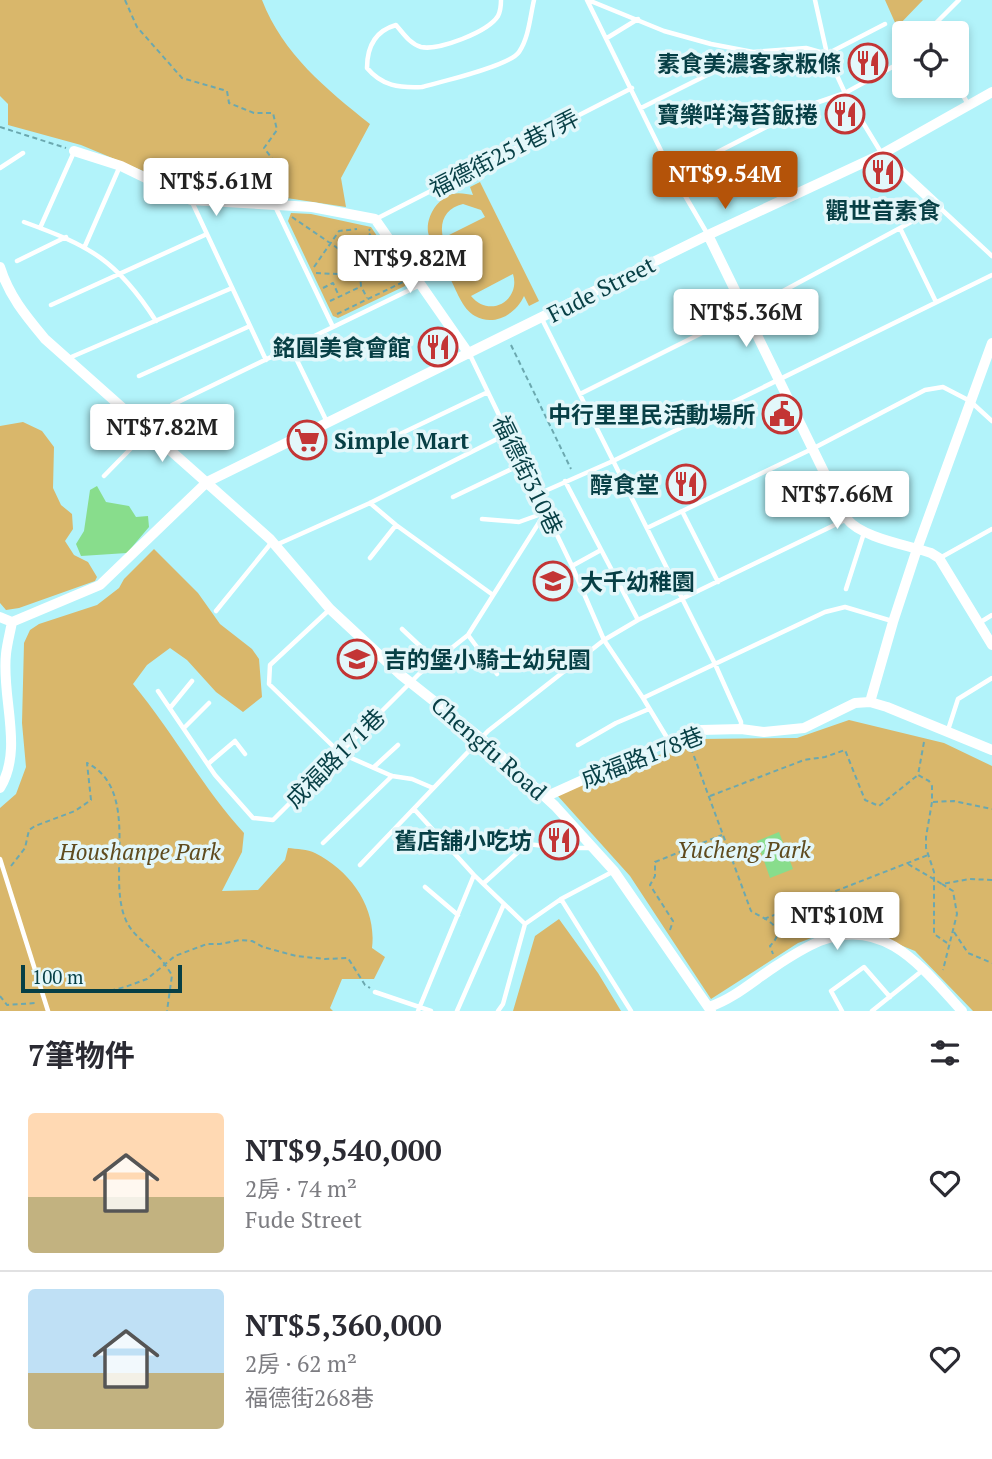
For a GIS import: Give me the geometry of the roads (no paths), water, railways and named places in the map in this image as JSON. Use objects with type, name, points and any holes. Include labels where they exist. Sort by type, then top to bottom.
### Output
[{"type":"street","name":"Fude Street","points":[[12,622],[100,585],[207,482],[708,235],[882,153],[992,92]]},
{"type":"street","points":[[74,151],[121,166],[191,200],[312,207],[375,219],[469,354]]},
{"type":"street","points":[[882,153],[939,207]]},
{"type":"street","points":[[708,235],[847,519],[864,533],[918,548],[939,558],[992,645]]},
{"type":"street","points":[[0,267],[6,287],[24,314],[45,339],[69,358]]},
{"type":"street","points":[[992,343],[918,548],[870,702],[992,750]]},
{"type":"street","name":"Chengfu Road","points":[[69,358],[274,543],[330,609],[545,797],[614,871],[710,1009]]},
{"type":"street","points":[[0,617],[12,622],[5,656],[11,757],[7,777],[0,788]]},
{"type":"street","name":"成福路178巷","points":[[545,797],[669,741],[701,730],[741,729],[764,732],[804,729],[855,703],[870,702]]},
{"type":"street","points":[[710,1009],[809,946],[841,936],[864,934],[889,943],[914,959],[962,1011]]},
{"type":"lane","points":[[501,0],[498,16],[492,22],[470,36],[434,48],[420,47],[410,41],[396,25],[383,28],[375,37],[367,57],[367,68],[378,81],[408,88],[422,87],[504,62],[517,55],[526,39],[534,0]]},
{"type":"lane","points":[[587,0],[676,34],[753,52],[806,48],[827,54],[885,24]]},
{"type":"lane","points":[[587,0],[673,175],[708,235]]},
{"type":"lane","points":[[815,0],[827,54],[845,93],[882,153]]},
{"type":"lane","points":[[939,21],[959,0]]},
{"type":"lane","points":[[607,38],[639,19]]},
{"type":"lane","points":[[641,108],[753,52]]},
{"type":"lane","points":[[673,175],[807,106],[845,93],[892,67]]},
{"type":"lane","name":"福德街251巷7弄","points":[[375,219],[632,88]]},
{"type":"lane","points":[[965,98],[968,104]]},
{"type":"lane","points":[[40,228],[74,151]]},
{"type":"lane","points":[[0,168],[23,153]]},
{"type":"lane","points":[[85,246],[121,166]]},
{"type":"lane","points":[[191,200],[266,360]]},
{"type":"lane","points":[[275,206],[333,327]]},
{"type":"lane","points":[[580,394],[746,311],[939,207],[992,256]]},
{"type":"lane","points":[[24,222],[85,246],[121,273],[136,290],[156,321]]},
{"type":"lane","points":[[900,228],[936,302]]},
{"type":"lane","points":[[51,305],[207,234]]},
{"type":"lane","points":[[17,261],[66,237]]},
{"type":"lane","points":[[536,495],[613,461],[992,275]]},
{"type":"lane","points":[[172,405],[421,285]]},
{"type":"lane","points":[[69,358],[232,288]]},
{"type":"lane","points":[[542,319],[715,664],[741,722],[741,729]]},
{"type":"lane","points":[[139,376],[250,326]]},
{"type":"lane","points":[[291,348],[328,423]]},
{"type":"lane","name":"福德街310巷","points":[[469,354],[572,566],[604,640],[669,741]]},
{"type":"lane","points":[[647,528],[814,448],[925,390],[943,387],[970,401],[992,421]]},
{"type":"lane","points":[[398,435],[488,392]]},
{"type":"lane","points":[[104,476],[147,431]]},
{"type":"lane","points":[[216,611],[274,543],[370,503],[508,434]]},
{"type":"lane","points":[[453,497],[522,464]]},
{"type":"lane","points":[[565,481],[638,620]]},
{"type":"lane","points":[[370,503],[396,525],[494,595]]},
{"type":"lane","points":[[682,512],[718,582]]},
{"type":"lane","points":[[482,519],[519,522],[545,513]]},
{"type":"lane","name":"成福路171巷","points":[[208,765],[253,818],[273,820],[411,682],[468,635],[545,513]]},
{"type":"lane","points":[[360,864],[488,732],[604,640],[638,620],[847,519]]},
{"type":"lane","points":[[370,558],[396,525]]},
{"type":"lane","points":[[939,558],[992,529]]},
{"type":"lane","points":[[846,589],[864,533]]},
{"type":"lane","points":[[572,566],[601,551]]},
{"type":"lane","points":[[643,698],[825,612],[845,607],[893,622]]},
{"type":"lane","points":[[330,609],[270,665],[269,684],[340,753],[392,776],[412,779],[433,788]]},
{"type":"lane","points":[[979,623],[992,615]]},
{"type":"lane","points":[[402,629],[437,662]]},
{"type":"lane","points":[[468,635],[497,674]]},
{"type":"lane","points":[[947,731],[958,699],[992,678]]},
{"type":"lane","points":[[170,708],[192,681]]},
{"type":"lane","points":[[158,691],[208,765],[235,741],[245,754]]},
{"type":"lane","points":[[184,728],[209,703]]},
{"type":"lane","points":[[578,745],[616,723],[649,709]]},
{"type":"lane","points":[[374,767],[398,745]]},
{"type":"lane","points":[[323,843],[392,776]]},
{"type":"lane","points":[[414,808],[474,875],[525,924]]},
{"type":"lane","points":[[484,883],[527,844],[592,848]]},
{"type":"lane","points":[[0,859],[48,1011]]},
{"type":"lane","points":[[498,1011],[503,1004],[525,924],[561,899],[614,871]]},
{"type":"lane","points":[[418,1009],[474,875]]},
{"type":"lane","points":[[425,887],[458,915]]},
{"type":"lane","points":[[561,899],[631,1011]]},
{"type":"lane","points":[[457,1011],[504,904]]},
{"type":"lane","points":[[842,1011],[831,991],[864,967],[890,997]]},
{"type":"lane","points":[[872,1011],[924,969]]},
{"type":"lane","points":[[375,992],[418,1009],[431,1011]]},
{"type":"place","name":"素食美濃客家粄條","points":[[868,63]]},
{"type":"place","name":"寶樂咩海苔飯捲","points":[[845,114]]},
{"type":"place","name":"觀世音素食","points":[[883,172]]},
{"type":"place","name":"銘圓美食會館","points":[[438,347]]},
{"type":"place","name":"中行里里民活動場所","points":[[782,414]]},
{"type":"place","name":"Simple Mart","points":[[307,440]]},
{"type":"place","name":"醇食堂","points":[[686,484]]},
{"type":"place","name":"大千幼稚園","points":[[553,581]]},
{"type":"place","name":"吉的堡小騎士幼兒園","points":[[357,659]]},
{"type":"place","name":"舊店舖小吃坊","points":[[559,840]]},
{"type":"park label","name":"Yucheng Park","points":[[744,849]]},
{"type":"park label","name":"Houshanpe Park","points":[[140,851]]}]
